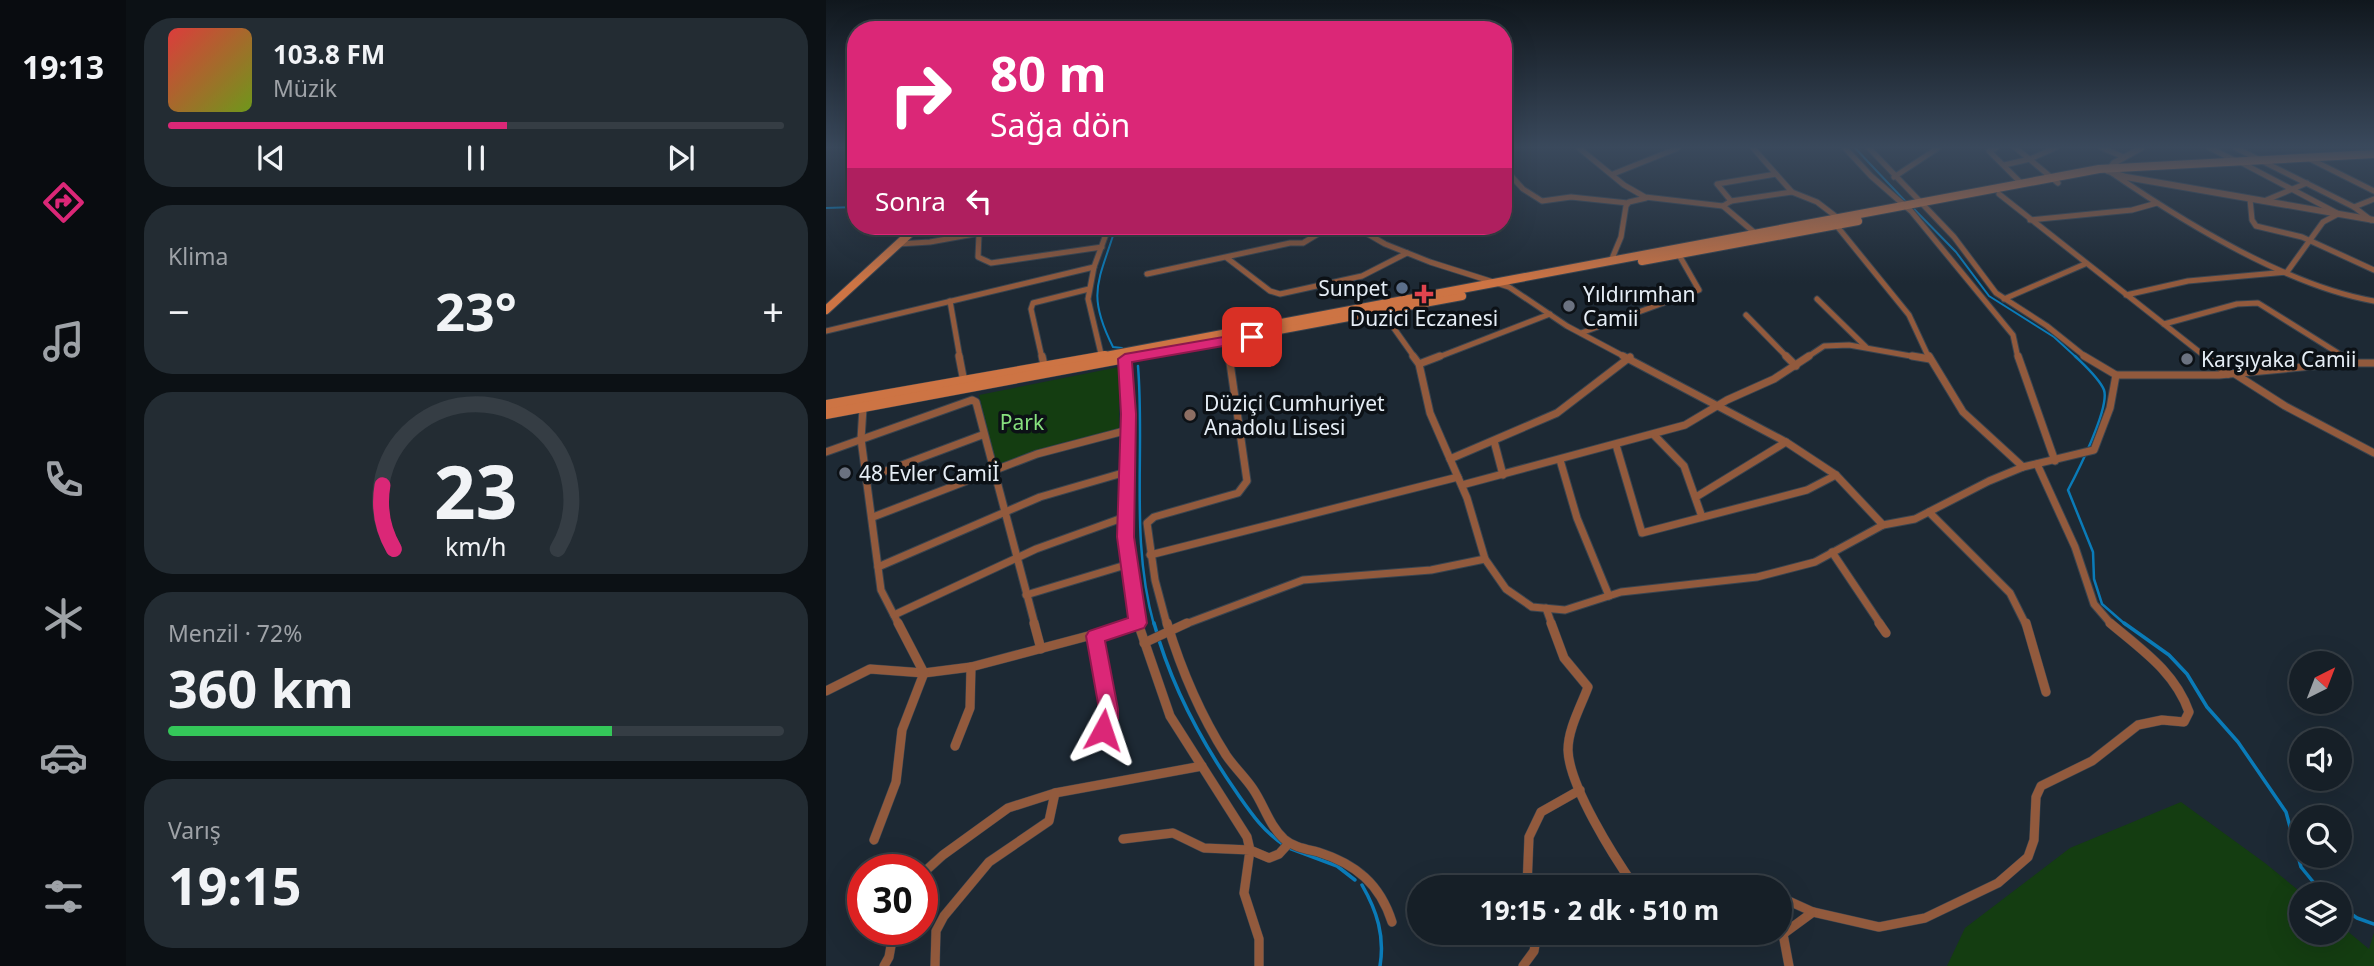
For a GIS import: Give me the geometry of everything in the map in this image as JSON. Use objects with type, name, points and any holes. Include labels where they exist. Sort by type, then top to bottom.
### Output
[{"type":"main road","points":[[826,405],[964,382],[1044,365],[1125,359],[1227,342],[1381,310],[1679,255],[1980,193]]},
{"type":"main road","points":[[1915,207],[2003,193]]},
{"type":"main road","points":[[826,414],[1755,233],[1837,222]]},
{"type":"main road","points":[[826,310],[908,235]]},
{"type":"street","points":[[1529,193],[1542,201],[1571,197],[1628,203],[1646,198],[1681,204],[1723,206],[1731,201],[1784,193]]},
{"type":"street","points":[[1639,193],[1646,198]]},
{"type":"street","points":[[1724,193],[1731,201]]},
{"type":"street","points":[[1794,193],[1817,202],[1837,222],[1909,315],[1930,359],[1963,412],[2023,467]]},
{"type":"street","points":[[1895,193],[1965,251],[1989,286],[2004,299],[2036,317],[2087,360],[2116,376],[2232,374],[2374,363]]},
{"type":"street","points":[[1905,193],[2013,335],[2019,361],[2054,460]]},
{"type":"street","points":[[2142,193],[2189,224],[2287,272],[2356,298],[2374,300]]},
{"type":"street","points":[[2221,193],[2373,220]]},
{"type":"street","points":[[2264,201],[2283,193]]},
{"type":"street","points":[[2297,193],[2338,214]]},
{"type":"street","points":[[2327,193],[2373,220]]},
{"type":"street","points":[[1999,194],[2085,264],[2232,374],[2285,406],[2374,453]]},
{"type":"street","points":[[2250,198],[2252,220],[2256,226],[2275,228],[2308,240],[2374,270]]},
{"type":"street","points":[[2354,207],[2374,199]]},
{"type":"street","points":[[1611,261],[1621,237],[1628,203]]},
{"type":"street","points":[[2029,220],[2132,210],[2157,203]]},
{"type":"street","points":[[1723,206],[1755,233]]},
{"type":"street","points":[[2287,272],[2323,222],[2338,214]]},
{"type":"street","points":[[898,244],[971,235]]},
{"type":"street","points":[[979,235],[978,257],[991,263],[1102,247]]},
{"type":"street","points":[[1103,359],[1088,299],[1094,267],[1105,235]]},
{"type":"street","points":[[1147,274],[1290,243],[1303,243],[1316,235]]},
{"type":"street","points":[[1370,235],[1407,253],[1509,287],[1581,333],[1786,442],[1836,475],[1882,525]]},
{"type":"street","points":[[1227,258],[1270,291],[1280,294],[1350,280],[1388,266],[1407,253]]},
{"type":"street","points":[[1581,333],[1699,290],[1679,255]]},
{"type":"street","points":[[2004,299],[2085,264]]},
{"type":"street","points":[[826,331],[1094,267]]},
{"type":"street","points":[[2126,295],[2188,281],[2287,272]]},
{"type":"street","points":[[1044,365],[1031,309],[1033,303],[1089,289]]},
{"type":"street","points":[[1817,299],[1866,347]]},
{"type":"street","points":[[950,301],[964,382]]},
{"type":"street","points":[[2164,324],[2237,304],[2258,303],[2354,363]]},
{"type":"street","points":[[1381,310],[1419,364],[1430,413],[1460,481],[1485,559],[1506,589],[1532,607],[1565,610],[1621,592],[1756,577],[1815,562],[1882,525],[1915,519],[1989,481],[2023,467],[2095,450],[2110,408],[2116,376]]},
{"type":"street","points":[[1419,364],[1550,314]]},
{"type":"street","points":[[1746,315],[1796,366]]},
{"type":"street","points":[[1227,342],[1247,481],[1238,493],[1154,517],[1147,523],[1150,555],[1166,631],[1192,693],[1227,757],[1252,788],[1286,846],[1345,861],[1366,874],[1387,900],[1392,922]]},
{"type":"street","points":[[1150,555],[1460,481],[1503,475],[1654,435],[1685,425],[1796,366],[1824,346],[1866,347],[1930,359]]},
{"type":"street","points":[[1450,459],[1557,413],[1630,357]]},
{"type":"street","points":[[1125,359],[1128,430],[1125,517],[1138,623],[1170,716],[1247,837],[1250,850],[1244,893],[1259,939],[1259,966]]},
{"type":"street","points":[[826,452],[972,400],[976,402],[982,435],[1041,649]]},
{"type":"street","points":[[863,408],[861,439],[881,590],[924,673],[902,730],[896,782],[874,840]]},
{"type":"street","points":[[873,517],[1060,447],[1128,430]]},
{"type":"street","points":[[867,478],[982,435]]},
{"type":"street","points":[[1654,435],[1684,466],[1702,517]]},
{"type":"street","points":[[1493,441],[1503,475]]},
{"type":"street","points":[[1696,497],[1786,442]]},
{"type":"street","points":[[1616,445],[1642,533],[1807,490],[1836,475]]},
{"type":"street","points":[[1560,460],[1577,518],[1609,596]]},
{"type":"street","points":[[1792,902],[1813,912],[1879,927],[1925,918],[1998,883],[2028,857],[2034,839],[2036,797],[2040,786],[2092,761],[2138,724],[2162,720],[2184,722],[2189,712],[2182,692],[2163,667],[2105,619],[2094,604],[2075,547],[2037,464]]},
{"type":"street","points":[[878,567],[1070,486],[1126,472]]},
{"type":"street","points":[[1929,512],[2010,593],[2029,630],[2046,692]]},
{"type":"street","points":[[894,615],[1065,536],[1125,517]]},
{"type":"street","points":[[1832,552],[1886,633]]},
{"type":"street","points":[[1144,643],[1166,631],[1303,580],[1432,570],[1485,559]]},
{"type":"street","points":[[1026,595],[1129,564]]},
{"type":"street","points":[[1546,608],[1564,658],[1588,687],[1568,750],[1580,790],[1626,875]]},
{"type":"street","points":[[826,691],[870,669],[924,673],[971,667],[1138,623]]},
{"type":"street","points":[[1095,636],[1108,709],[1108,719],[1103,730]]},
{"type":"street","points":[[955,746],[970,708],[971,667]]},
{"type":"street","points":[[938,860],[1008,807],[1055,793],[1202,766]]},
{"type":"street","points":[[1527,875],[1529,837],[1541,812],[1580,790]]},
{"type":"street","points":[[935,966],[936,932],[944,916],[989,862],[1049,821],[1055,793]]},
{"type":"street","points":[[1123,839],[1173,833],[1204,848],[1250,850],[1269,858],[1286,846]]},
{"type":"street","points":[[1789,966],[1783,934],[1813,912]]},
{"type":"street","points":[[884,966],[891,945]]},
{"type":"street","points":[[1523,966],[1534,951],[1535,945]]},
{"type":"green space","name":"Park","points":[[1119,367],[1119,430],[1061,443],[997,466],[979,395]]},
{"type":"green space","points":[[2181,802],[2289,883],[2289,945],[2352,945],[2352,935],[2369,949],[2374,933],[2374,966],[1947,966],[1965,928],[2070,848]]},
{"type":"waterway","points":[[1898,193],[1907,203]]},
{"type":"waterway","points":[[826,208],[847,207]]},
{"type":"waterway","points":[[1912,207],[1956,252],[1989,296],[2054,337],[2077,358]]},
{"type":"waterway","points":[[1113,235],[1101,274],[1097,299],[1104,328],[1113,347],[1122,348]]},
{"type":"waterway","points":[[2077,358],[2099,381],[2105,399],[2092,440],[2068,490],[2093,552],[2094,579],[2102,604],[2126,625]]},
{"type":"waterway","points":[[1138,366],[1140,529],[1142,561],[1154,625]]},
{"type":"waterway","points":[[1154,623],[1178,690],[1211,753],[1252,815],[1284,845]]},
{"type":"waterway","points":[[2124,623],[2169,655],[2187,674],[2207,707],[2238,742],[2286,812],[2301,867],[2313,882]]},
{"type":"waterway","points":[[1289,848],[1337,866],[1355,880]]},
{"type":"waterway","points":[[1362,885],[1378,924],[1380,966]]},
{"type":"waterway","points":[[2352,914],[2374,924]]},
{"type":"place","name":"Sunpet","points":[[1402,288]]},
{"type":"place","name":"Duzici Eczanesi","points":[[1424,294]]},
{"type":"place","name":"Yıldırımhan Camii","points":[[1569,306]]},
{"type":"place","name":"Karşıyaka Camii","points":[[2187,359]]},
{"type":"place","name":"Düziçi Cumhuriyet Anadolu Lisesi","points":[[1190,415]]},
{"type":"place","name":"48 Evler Camiİ","points":[[845,473]]},
{"type":"route","points":[[1103,730],[1108,719],[1108,709],[1095,636],[1138,623],[1125,537],[1129,414],[1125,359],[1252,337]]}]
